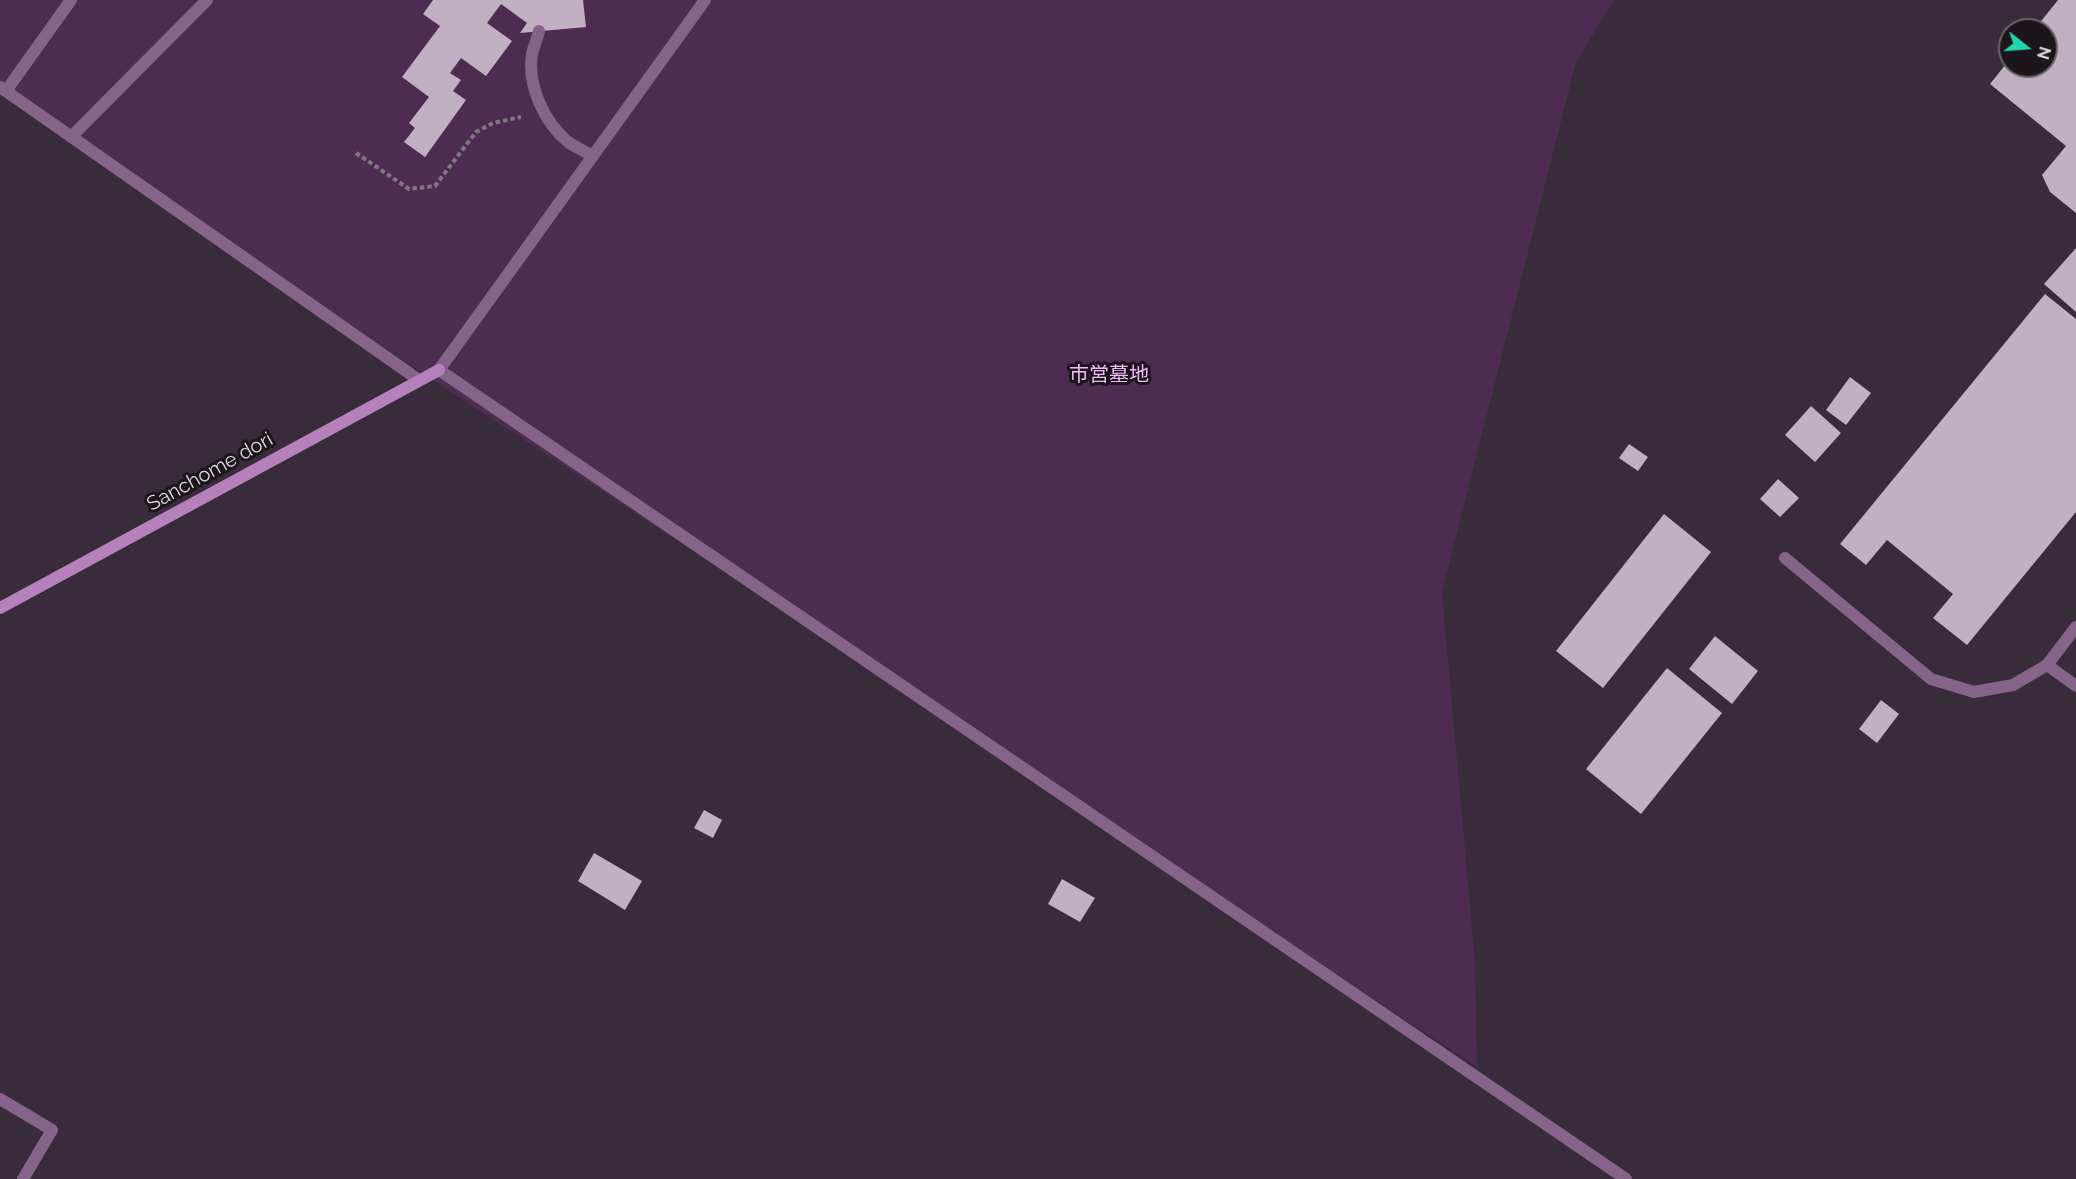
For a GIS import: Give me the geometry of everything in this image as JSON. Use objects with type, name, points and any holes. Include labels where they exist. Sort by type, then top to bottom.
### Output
[{"type":"street","points":[[71,0],[3,89],[419,380]]},
{"type":"street","points":[[71,137],[207,0]]},
{"type":"street","points":[[705,0],[439,370],[1626,1179]]},
{"type":"street","points":[[539,31],[532,54],[531,76],[536,96],[556,130],[569,142],[592,156]]},
{"type":"street","name":"Sanchome dori","points":[[0,608],[439,370]]},
{"type":"street","points":[[1785,558],[1931,679],[1974,692],[2013,686],[2047,665],[2076,627]]},
{"type":"street","points":[[2047,665],[2076,686]]},
{"type":"street","points":[[0,1099],[51,1130],[23,1179]]},
{"type":"path","points":[[356,153],[409,189],[435,186],[476,132],[493,123],[524,117]]},
{"type":"green space","name":"市営墓地","points":[[0,0],[1614,0],[1576,62],[1442,593],[1475,961],[1477,1067],[0,95]]},
{"type":"building","points":[[433,0],[583,0],[586,27],[520,33],[527,23],[501,4],[487,23],[512,41],[486,76],[461,58],[450,73],[461,80],[453,91],[466,100],[425,157],[404,142],[415,128],[409,123],[429,97],[402,77],[440,26],[423,14]]},
{"type":"building","points":[[2058,0],[2076,0],[2076,213],[2050,192],[2042,175],[2066,146],[1990,84],[1998,74],[1998,78],[2058,78],[2058,18],[2044,18]]},
{"type":"building","points":[[2076,248],[2076,312],[2044,284]]},
{"type":"building","points":[[2045,294],[2076,319],[2076,512],[1967,645],[1933,618],[1953,594],[1887,540],[1866,565],[1840,544]]},
{"type":"building","points":[[1850,377],[1871,393],[1846,425],[1826,410]]},
{"type":"building","points":[[1811,406],[1841,433],[1815,462],[1785,435]]},
{"type":"building","points":[[1629,444],[1648,457],[1638,471],[1619,458]]},
{"type":"building","points":[[1778,479],[1799,498],[1780,517],[1760,499]]},
{"type":"building","points":[[1664,514],[1711,552],[1603,688],[1556,651]]},
{"type":"building","points":[[1715,636],[1758,671],[1732,704],[1689,669]]},
{"type":"building","points":[[1667,668],[1722,713],[1641,814],[1586,769]]},
{"type":"building","points":[[1881,700],[1899,714],[1877,743],[1859,729]]},
{"type":"building","points":[[704,810],[722,820],[713,838],[694,828]]},
{"type":"building","points":[[594,853],[642,881],[625,910],[578,881]]},
{"type":"building","points":[[1062,879],[1095,898],[1080,922],[1048,904]]}]
